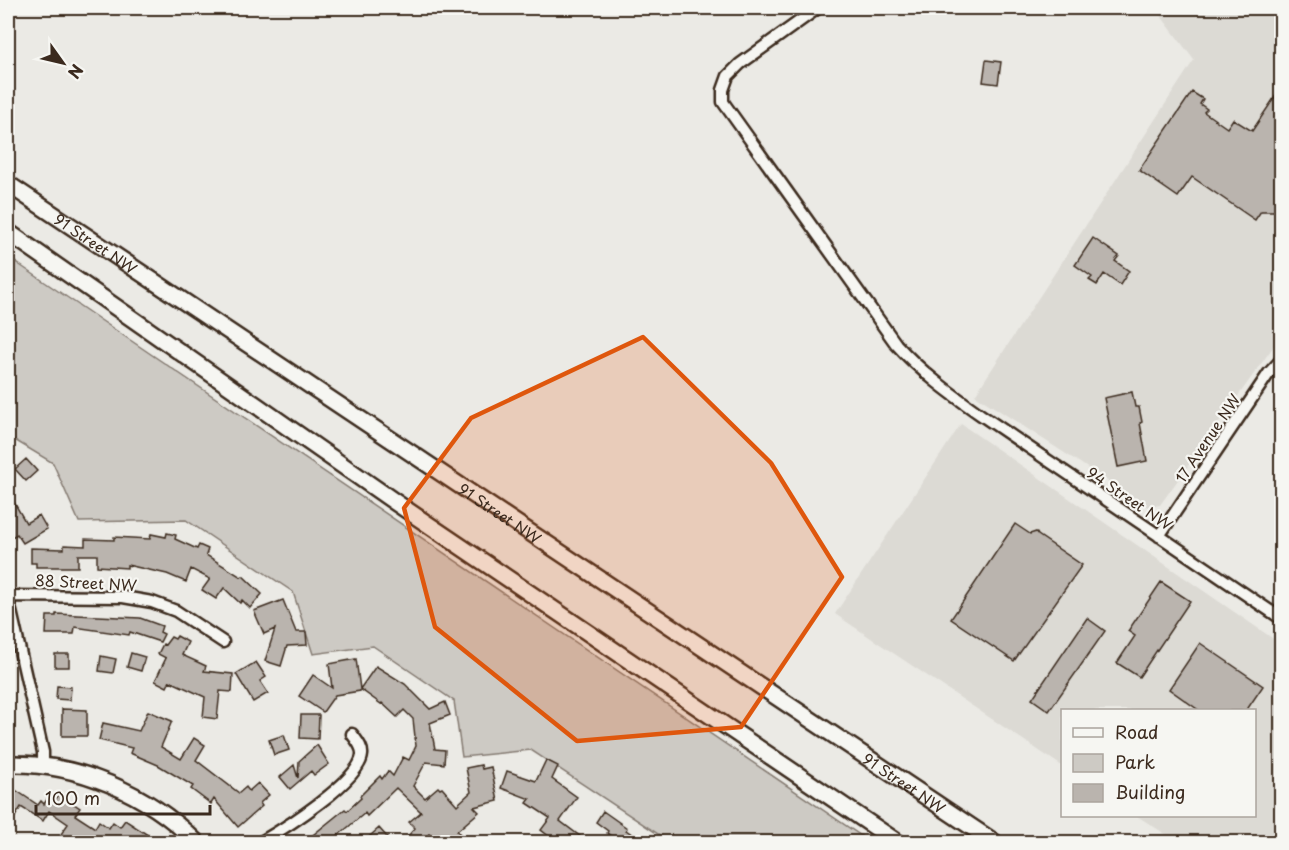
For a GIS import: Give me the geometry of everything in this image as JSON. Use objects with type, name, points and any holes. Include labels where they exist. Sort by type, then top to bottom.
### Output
[{"type":"main road","name":"91 Street NW","points":[[8,184],[994,843]]},
{"type":"main road","points":[[8,232],[395,502],[897,843]]},
{"type":"main road","points":[[8,764],[43,765],[114,786],[157,810],[178,825],[196,843]]},
{"type":"street","name":"94 Street NW","points":[[818,8],[740,64],[728,76],[723,90],[723,102],[896,344],[914,364],[962,401],[1281,619]]},
{"type":"street","name":"17 Avenue NW","points":[[1159,536],[1281,358]]},
{"type":"street","name":"88 Street NW","points":[[43,765],[43,752],[8,597],[21,594],[123,597],[146,601],[176,611],[223,642]]},
{"type":"street","points":[[261,843],[301,818],[356,769],[362,755],[362,748],[352,734]]},
{"type":"highlighted area","points":[[643,337],[771,463],[842,577],[741,727],[577,741],[435,627],[404,508],[471,418]]},
{"type":"shaded area","points":[[1155,8],[1281,8],[1281,336],[1160,505],[1148,507],[975,395],[1194,60]]},
{"type":"shaded area","points":[[961,424],[1281,644],[1281,842],[1178,842],[1139,817],[1256,817],[1256,709],[1061,709],[1061,765],[835,614]]},
{"type":"green space","points":[[8,257],[870,842],[670,842],[531,750],[462,757],[454,701],[373,646],[313,654],[293,592],[186,520],[79,522],[53,463],[8,436]]},
{"type":"building","points":[[986,60],[1001,62],[998,84],[983,82]]},
{"type":"building","points":[[1281,88],[1281,211],[1261,211],[1255,220],[1192,177],[1178,197],[1139,170],[1192,92],[1203,99],[1200,104],[1207,109],[1204,112],[1227,128],[1233,119],[1252,131]]},
{"type":"building","points":[[1093,238],[1119,256],[1115,261],[1129,271],[1120,285],[1104,274],[1097,285],[1089,280],[1092,277],[1075,265]]},
{"type":"building","points":[[1132,392],[1135,407],[1139,407],[1147,461],[1118,467],[1104,398]]},
{"type":"building","points":[[26,459],[37,471],[26,481],[15,469]]},
{"type":"building","points":[[8,492],[26,523],[39,515],[47,529],[23,543],[17,534],[12,537],[8,529]]},
{"type":"building","points":[[1015,524],[1030,534],[1036,532],[1082,565],[1014,661],[951,619]]},
{"type":"building","points":[[167,533],[176,535],[175,539],[197,549],[199,545],[208,549],[206,555],[241,577],[243,576],[262,594],[250,608],[242,600],[240,603],[224,588],[216,599],[202,590],[210,579],[191,569],[186,582],[167,574],[127,565],[127,568],[97,566],[97,555],[78,555],[78,567],[36,567],[36,563],[31,563],[31,548],[64,549],[64,545],[85,546],[85,539],[114,540],[114,537],[150,539],[151,534],[166,537]]},
{"type":"building","points":[[1161,582],[1190,601],[1139,677],[1117,663],[1135,636],[1128,631]]},
{"type":"building","points":[[283,600],[296,632],[306,632],[307,645],[287,646],[281,666],[265,661],[275,629],[264,634],[254,611]]},
{"type":"building","points":[[56,614],[140,618],[162,626],[160,632],[164,634],[160,642],[130,632],[129,635],[75,627],[74,634],[46,634],[47,616],[56,616]]},
{"type":"building","points":[[1087,618],[1105,631],[1049,711],[1032,699]]},
{"type":"building","points":[[177,636],[188,642],[182,655],[206,666],[204,671],[233,674],[232,692],[220,691],[217,719],[203,717],[205,697],[170,681],[167,687],[155,681],[166,658],[158,654],[163,644],[165,645],[171,637],[175,639]]},
{"type":"building","points":[[1200,643],[1263,686],[1247,709],[1197,709],[1169,689]]},
{"type":"building","points":[[131,653],[145,657],[141,671],[127,667]]},
{"type":"building","points":[[55,654],[69,654],[69,667],[55,667]]},
{"type":"building","points":[[101,656],[116,659],[113,673],[99,671]]},
{"type":"building","points":[[356,659],[360,691],[335,695],[323,712],[299,696],[313,675],[332,688],[329,664]]},
{"type":"building","points":[[256,662],[266,677],[260,681],[268,693],[253,702],[236,674]]},
{"type":"building","points":[[376,666],[405,684],[430,709],[445,702],[450,715],[430,723],[435,749],[445,750],[444,764],[426,762],[413,786],[425,798],[438,787],[442,788],[457,805],[471,792],[466,768],[481,765],[482,769],[491,767],[498,801],[474,807],[479,812],[457,831],[462,836],[454,843],[436,843],[429,834],[421,843],[402,843],[415,828],[409,822],[421,812],[396,788],[367,816],[365,813],[329,843],[303,843],[345,809],[347,811],[380,776],[382,779],[388,771],[393,776],[403,757],[409,760],[416,746],[413,719],[404,710],[397,717],[382,703],[360,689]]},
{"type":"building","points":[[57,686],[71,687],[70,700],[56,699]]},
{"type":"building","points":[[62,709],[87,710],[87,736],[62,736]]},
{"type":"building","points":[[148,711],[172,721],[161,747],[181,759],[194,738],[205,745],[196,760],[239,793],[246,787],[249,791],[258,783],[269,795],[260,803],[262,806],[238,827],[214,799],[211,804],[191,789],[193,786],[158,765],[130,753],[132,748],[99,740],[103,723],[139,731]]},
{"type":"building","points":[[301,715],[319,715],[318,739],[300,738]]},
{"type":"building","points":[[284,735],[289,750],[274,755],[269,740]]},
{"type":"building","points":[[317,745],[329,764],[314,775],[311,771],[290,789],[280,777],[294,765],[298,778],[299,761]]},
{"type":"building","points":[[546,760],[558,766],[552,779],[577,797],[560,821],[589,843],[558,843],[541,830],[550,818],[527,803],[530,799],[501,788],[507,771],[536,781]]},
{"type":"building","points":[[14,789],[38,805],[41,801],[44,804],[48,798],[54,802],[59,794],[80,808],[75,815],[95,828],[99,821],[109,828],[113,822],[120,827],[125,820],[160,843],[125,843],[115,836],[110,843],[98,843],[86,835],[81,843],[74,843],[61,834],[68,824],[49,811],[43,821],[21,807],[8,828],[8,790],[12,792]]},
{"type":"building","points":[[603,811],[645,843],[621,843],[607,833],[608,831],[596,822]]},
{"type":"building","points":[[379,828],[387,837],[380,843],[362,843]]}]
